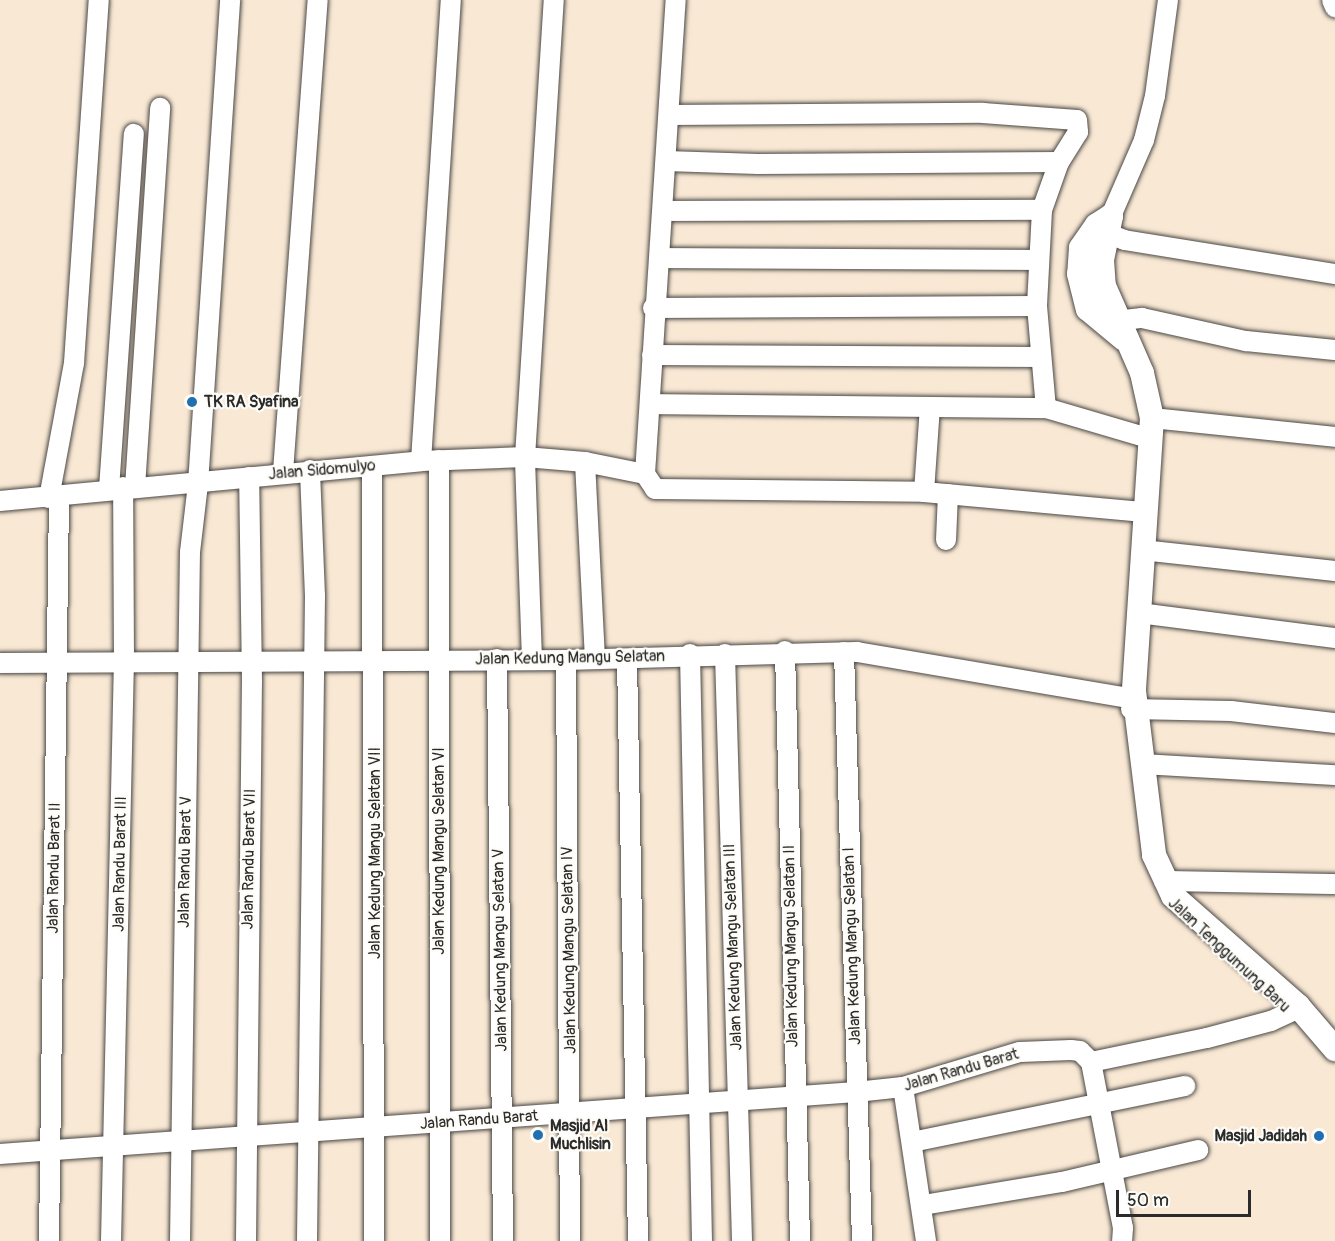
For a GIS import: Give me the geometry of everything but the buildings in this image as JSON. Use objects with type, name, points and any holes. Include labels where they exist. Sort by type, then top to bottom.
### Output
[{"type":"street","name":"Jalan Randu Barat II","points":[[49,1241],[56,661],[54,497],[74,363],[99,0]]},
{"type":"street","name":"Jalan Randu Barat V","points":[[180,1241],[190,552],[198,484],[230,0]]},
{"type":"street","points":[[283,472],[318,0]]},
{"type":"street","name":"Jalan Kedung Mangu Selatan VI","points":[[440,1241],[438,660],[430,461],[451,0]]},
{"type":"street","points":[[532,660],[525,457],[554,0]]},
{"type":"street","points":[[676,0],[661,258],[653,308],[651,404],[645,474],[655,489],[924,492],[1138,511]]},
{"type":"street","name":"Jalan Tenggumung Baru","points":[[1168,0],[1155,96],[1144,140],[1104,226],[1103,274],[1116,330],[1147,388],[1152,429],[1138,511],[1142,550],[1131,700],[1141,834],[1156,881],[1182,915],[1290,1012],[1335,1067]]},
{"type":"street","points":[[1332,0],[1335,7]]},
{"type":"street","points":[[122,488],[160,108]]},
{"type":"street","points":[[669,115],[983,113],[1074,118],[1079,124],[1078,132],[1059,162],[1042,210],[1037,260],[1037,306],[1046,408]]},
{"type":"street","points":[[122,488],[134,134]]},
{"type":"street","points":[[666,161],[758,164],[1059,162]]},
{"type":"street","points":[[664,211],[1042,210]]},
{"type":"street","points":[[1104,226],[1124,240],[1335,274]]},
{"type":"street","points":[[661,258],[1037,260]]},
{"type":"street","points":[[653,308],[1037,306]]},
{"type":"street","points":[[1116,330],[1142,318],[1246,341],[1335,350]]},
{"type":"street","points":[[652,355],[1041,357]]},
{"type":"street","points":[[651,404],[1046,408],[1152,429],[1335,437]]},
{"type":"street","points":[[924,492],[930,407]]},
{"type":"street","name":"Jalan Sidomulyo","points":[[0,501],[122,488],[198,484],[283,472],[430,461],[525,457],[585,462],[645,474]]},
{"type":"street","points":[[585,462],[595,657]]},
{"type":"street","name":"Jalan Kedung Mangu Selatan VII","points":[[372,466],[374,1241]]},
{"type":"street","points":[[307,1241],[314,662],[310,470]]},
{"type":"street","name":"Jalan Randu Barat VII","points":[[246,1241],[252,662],[249,477]]},
{"type":"street","name":"Jalan Randu Barat III","points":[[111,1241],[124,659],[122,488]]},
{"type":"street","points":[[946,540],[948,494]]},
{"type":"street","points":[[1142,550],[1335,571]]},
{"type":"street","points":[[1139,613],[1335,638]]},
{"type":"street","name":"Jalan Kedung Mangu Selatan","points":[[0,663],[124,659],[188,662],[566,660],[595,657],[627,658],[785,651],[844,652],[1131,700],[1335,723]]},
{"type":"street","name":"Jalan Kedung Mangu Selatan II","points":[[785,651],[794,1097],[800,1241]]},
{"type":"street","name":"Jalan Kedung Mangu Selatan I","points":[[844,652],[861,1241]]},
{"type":"street","points":[[690,654],[697,1104],[702,1241]]},
{"type":"street","name":"Jalan Kedung Mangu Selatan III","points":[[725,654],[742,1241]]},
{"type":"street","points":[[627,658],[638,1241]]},
{"type":"street","name":"Jalan Kedung Mangu Selatan V","points":[[497,659],[503,1241]]},
{"type":"street","name":"Jalan Kedung Mangu Selatan IV","points":[[566,660],[570,1241]]},
{"type":"street","name":"Jalan Tenggumung Baru","points":[[1131,700],[1143,764],[1151,838],[1164,881],[1182,906],[1298,1006],[1335,1049]]},
{"type":"street","points":[[1143,764],[1335,775]]},
{"type":"street","points":[[1164,881],[1335,884]]},
{"type":"street","points":[[1122,1241],[1113,1172],[1091,1062],[1207,1038],[1271,1021],[1290,1012]]},
{"type":"street","name":"Jalan Randu Barat","points":[[0,1154],[183,1139],[246,1137],[636,1110],[856,1092],[903,1087],[1034,1050],[1080,1051],[1091,1062]]},
{"type":"street","points":[[912,1142],[1100,1106],[1185,1086]]},
{"type":"street","points":[[903,1087],[926,1241]]},
{"type":"street","points":[[922,1205],[1113,1172],[1198,1150]]},
{"type":"place","name":"TK RA Syafina","points":[[192,402]]},
{"type":"place","name":"Masjid Al Muchlisin","points":[[538,1135]]},
{"type":"place","name":"Masjid Jadidah","points":[[1319,1136]]}]
